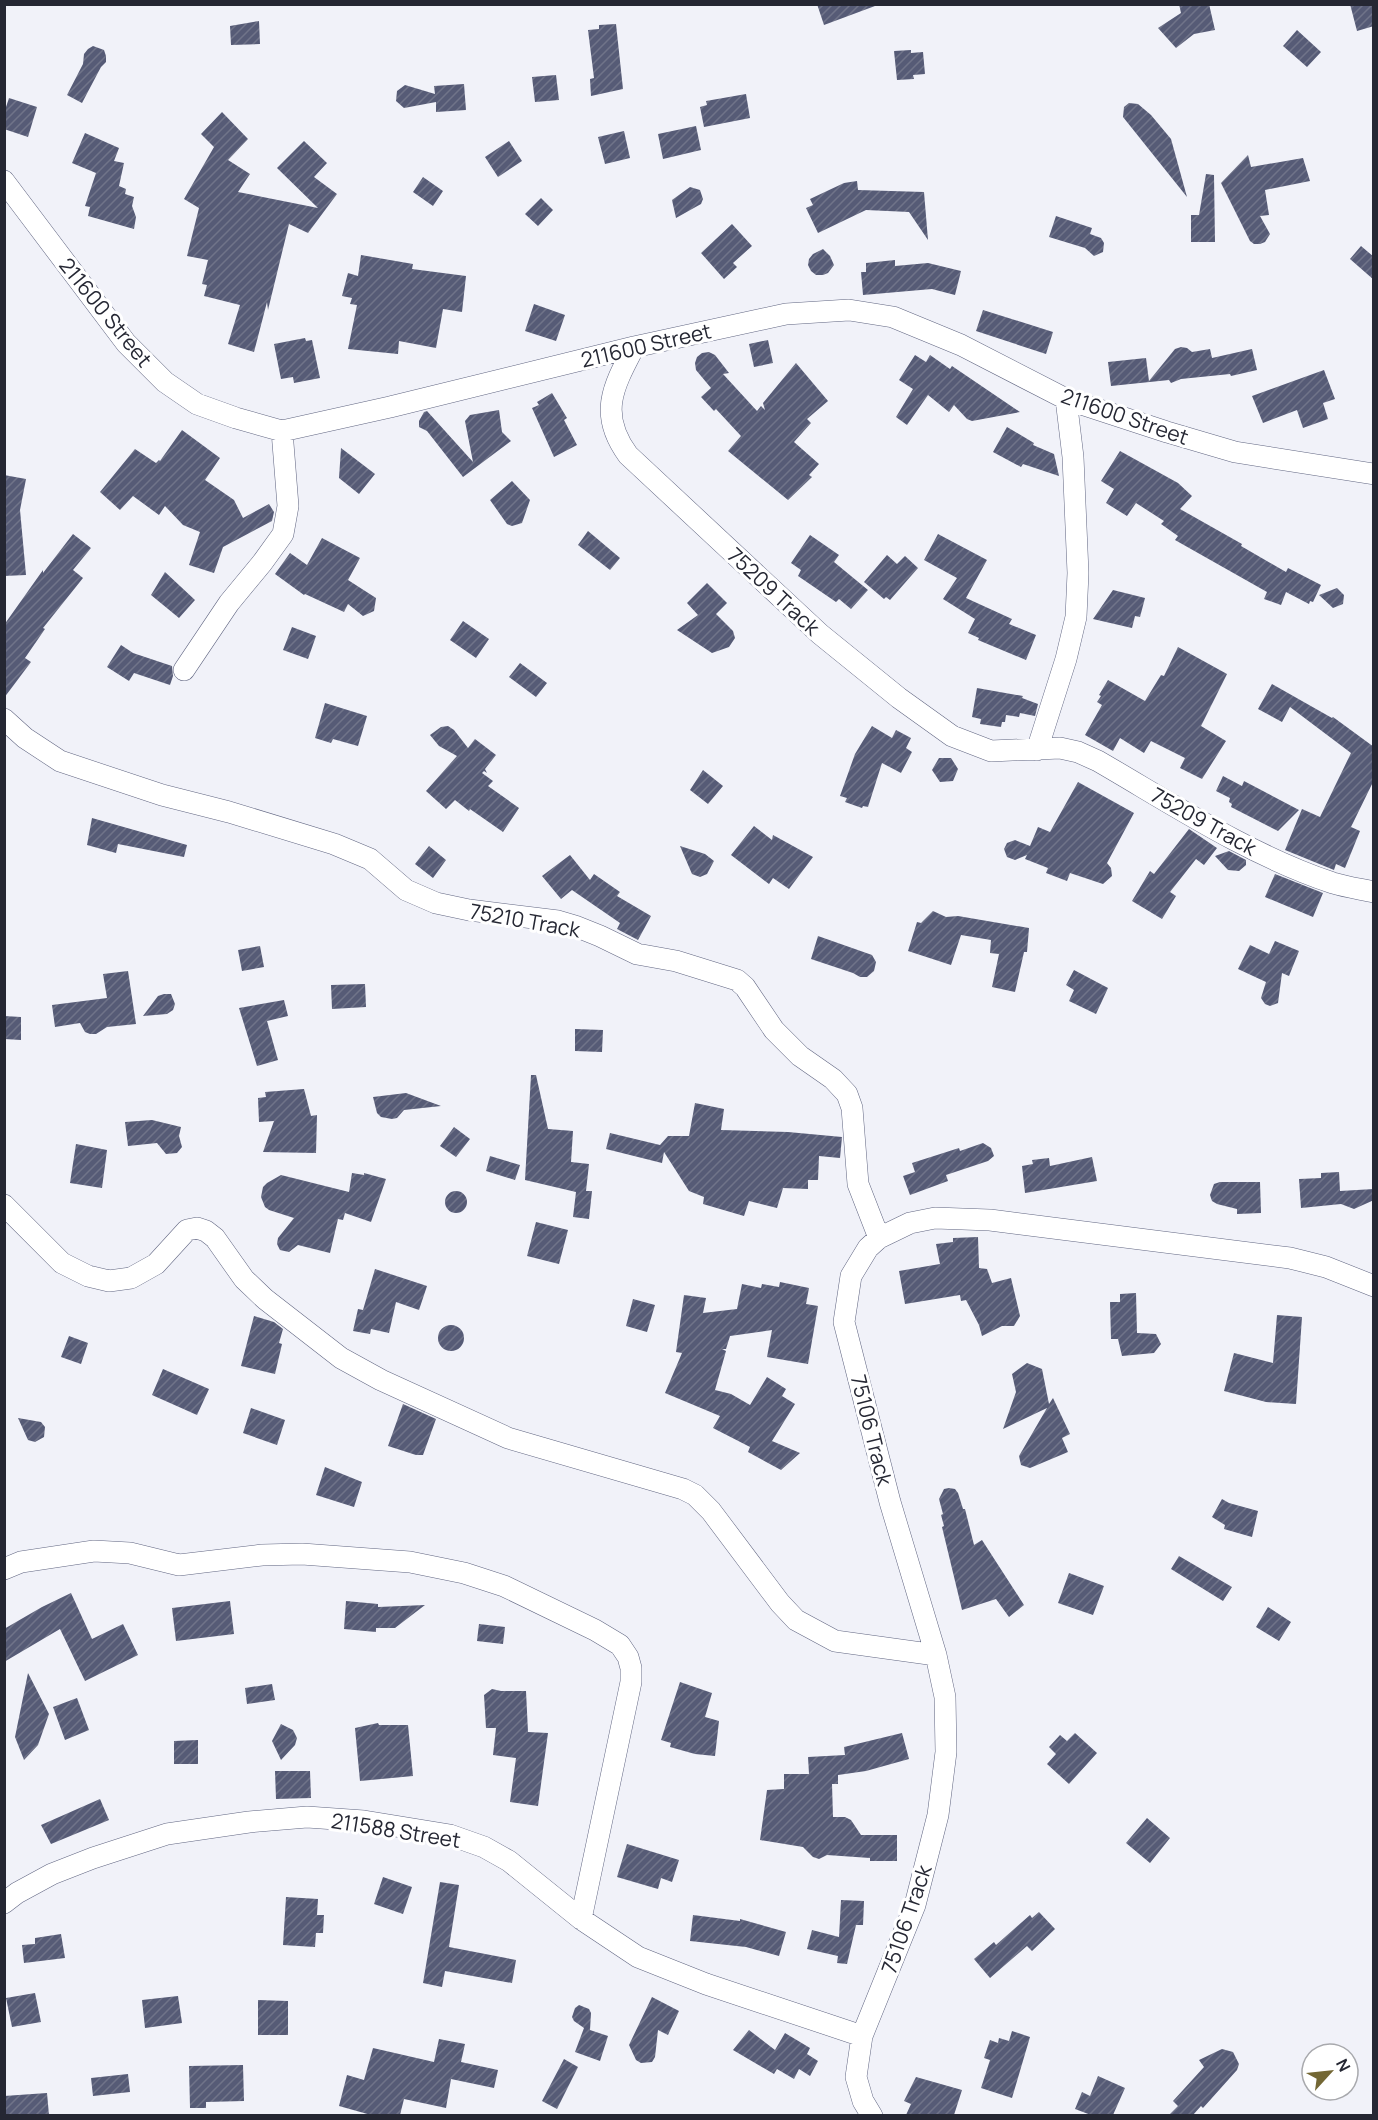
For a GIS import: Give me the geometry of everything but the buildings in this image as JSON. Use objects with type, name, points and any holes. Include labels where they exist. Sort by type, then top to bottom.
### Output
[{"type":"street","name":"211600 Street","points":[[4,181],[126,343],[165,381],[197,404],[282,431],[634,346],[786,314],[849,310],[893,317],[961,345],[1066,399],[1234,452],[1374,474]]},
{"type":"street","name":"75209 Track","points":[[634,346],[615,391],[610,416],[619,442],[628,455],[820,634],[899,698],[952,736],[991,751],[1060,748],[1078,752],[1098,761],[1247,847],[1336,884],[1374,892]]},
{"type":"street","points":[[1037,750],[1076,617],[1078,573],[1074,469],[1066,399]]},
{"type":"street","points":[[184,670],[229,603],[283,534],[288,506],[282,431]]},
{"type":"street","name":"75210 Track","points":[[4,720],[25,738],[60,760],[162,795],[229,812],[334,844],[370,859],[406,890],[436,903],[575,926],[638,954],[676,961],[737,980],[745,987],[774,1030],[801,1056],[833,1079],[847,1094],[852,1108],[858,1184],[879,1238]]},
{"type":"street","points":[[4,1205],[62,1263],[88,1276],[109,1281],[131,1278],[156,1264],[187,1230],[197,1228],[206,1231],[215,1238],[244,1278],[265,1299],[341,1358],[381,1380],[508,1438],[683,1489],[695,1495],[711,1510],[780,1603],[796,1620],[834,1641],[936,1655]]},
{"type":"street","name":"75106 Track","points":[[872,2115],[863,2101],[856,2077],[862,2036],[915,1905],[938,1815],[946,1752],[945,1697],[936,1655],[890,1502],[844,1322],[851,1276],[868,1248],[879,1238],[910,1223],[934,1218],[990,1220],[1290,1258],[1326,1267],[1374,1286]]},
{"type":"street","points":[[4,1569],[21,1562],[94,1551],[130,1553],[179,1565],[262,1555],[302,1554],[410,1562],[504,1586],[595,1630],[620,1645],[628,1656],[631,1682],[581,1919]]},
{"type":"street","name":"211588 Street","points":[[4,1903],[17,1893],[52,1874],[167,1834],[249,1822],[307,1817],[364,1821],[450,1835],[484,1847],[509,1861],[581,1919],[638,1957],[706,1984],[862,2036]]}]
